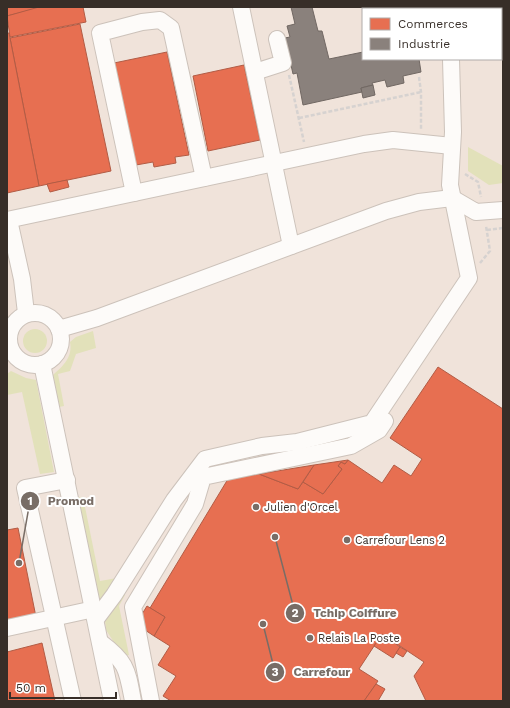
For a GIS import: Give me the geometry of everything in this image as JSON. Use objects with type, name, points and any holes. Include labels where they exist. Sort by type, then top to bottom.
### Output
[{"type":"street","points":[[241,7],[291,246]]},
{"type":"street","points":[[134,193],[100,33],[142,22],[160,20],[171,28],[204,178]]},
{"type":"street","points":[[255,72],[283,63],[277,39]]},
{"type":"street","points":[[7,628],[53,618],[95,614],[114,595],[174,500],[205,459],[262,446],[298,442],[372,423],[469,278],[450,185],[452,146],[451,60]]},
{"type":"street","points":[[26,314],[22,279],[8,220],[364,144],[393,140],[452,146]]},
{"type":"street","points":[[59,329],[97,318],[386,211],[419,202],[452,198],[476,212],[503,210]]},
{"type":"street","points":[[38,313],[50,317],[59,329],[61,338],[58,350],[50,360],[42,364],[33,365],[24,363],[9,354],[9,333],[15,321],[26,314],[38,313]]},
{"type":"street","points":[[152,701],[133,607],[196,504],[203,477],[351,446],[379,430],[437,343],[436,326]]},
{"type":"street","points":[[42,364],[112,701]]},
{"type":"street","points":[[67,480],[25,488],[53,618],[73,701]]},
{"type":"street","points":[[100,642],[117,654],[126,668],[133,701]]},
{"type":"path","points":[[283,63],[289,75],[308,156]]},
{"type":"path","points":[[406,142],[421,136],[421,92],[418,76]]},
{"type":"path","points":[[299,118],[421,92]]},
{"type":"path","points":[[487,230],[503,228]]},
{"type":"green space","points":[[468,147],[503,166],[503,183],[489,185],[468,171]]},
{"type":"green space","points":[[35,329],[44,332],[47,341],[44,350],[35,353],[26,350],[23,341],[26,332]]},
{"type":"green space","points":[[93,331],[96,348],[76,354],[70,371],[58,374],[64,406],[59,407],[53,375],[64,365],[69,357],[71,347],[70,342],[76,337]]},
{"type":"green space","points":[[11,371],[26,378],[36,380],[54,472],[40,474],[22,392],[7,395],[7,374]]},
{"type":"green space","points":[[78,497],[83,497],[100,581],[117,578],[100,603]]},
{"type":"green space","points":[[121,593],[125,595],[119,606],[129,655],[123,656],[106,630],[105,621]]},
{"type":"building: Commerces","points":[[7,7],[39,7],[39,8],[7,16]]},
{"type":"building: Commerces","points":[[39,7],[83,7],[86,22],[10,37],[7,16]]},
{"type":"building: Commerces","points":[[80,24],[111,171],[39,186],[10,38]]},
{"type":"building: Commerces","points":[[7,33],[9,33],[39,186],[7,193]]},
{"type":"building: Commerces","points":[[167,52],[189,155],[175,157],[176,163],[154,167],[153,162],[136,165],[114,63]]},
{"type":"building: Commerces","points":[[244,65],[260,140],[208,151],[193,76]]},
{"type":"building: Commerces","points":[[67,180],[69,187],[50,192],[47,184]]},
{"type":"building: Commerces","name":"Carrefour Lens 2","points":[[438,367],[503,409],[503,701],[426,701],[414,676],[424,662],[382,634],[359,669],[378,681],[364,701],[171,701],[163,696],[176,676],[158,665],[170,646],[154,636],[165,617],[150,608],[228,479],[259,474],[298,489],[303,482],[323,494],[342,469],[338,466],[341,462],[345,464],[348,460],[382,483],[394,465],[411,476],[422,459],[390,438]]},
{"type":"building: Commerces","points":[[348,460],[345,464],[341,462],[338,466],[342,469],[323,494],[303,482],[314,465]]},
{"type":"building: Commerces","points":[[314,465],[298,489],[259,474]]},
{"type":"building: Commerces","points":[[18,528],[36,617],[7,623],[7,530]]},
{"type":"building: Commerces","points":[[147,606],[165,617],[154,636],[136,624]]},
{"type":"building: Commerces","points":[[382,634],[400,647],[393,658],[374,646]]},
{"type":"building: Commerces","points":[[42,643],[55,701],[7,701],[7,652]]},
{"type":"building: Commerces","points":[[400,647],[407,651],[403,657],[396,653]]},
{"type":"building: Commerces","points":[[376,684],[385,689],[378,701],[364,701]]},
{"type":"building: Industrie","points":[[291,7],[312,7],[318,31],[322,31],[329,59],[362,52],[362,60],[419,60],[421,72],[403,76],[404,83],[387,87],[385,80],[372,83],[373,85],[361,88],[362,92],[303,105],[297,73],[293,74],[285,38],[290,37],[287,26],[295,24]]},
{"type":"building: Industrie","points":[[373,85],[375,95],[363,98],[361,88]]},
{"type":"place","name":"Julien d'Orcel","points":[[256,507]]},
{"type":"place","name":"Tchip Coiffure","points":[[275,537]]},
{"type":"place","name":"Carrefour Lens 2","points":[[347,540]]},
{"type":"place","name":"Promod","points":[[19,563]]},
{"type":"place","name":"Carrefour","points":[[263,624]]},
{"type":"place","name":"Relais La Poste","points":[[310,638]]}]
